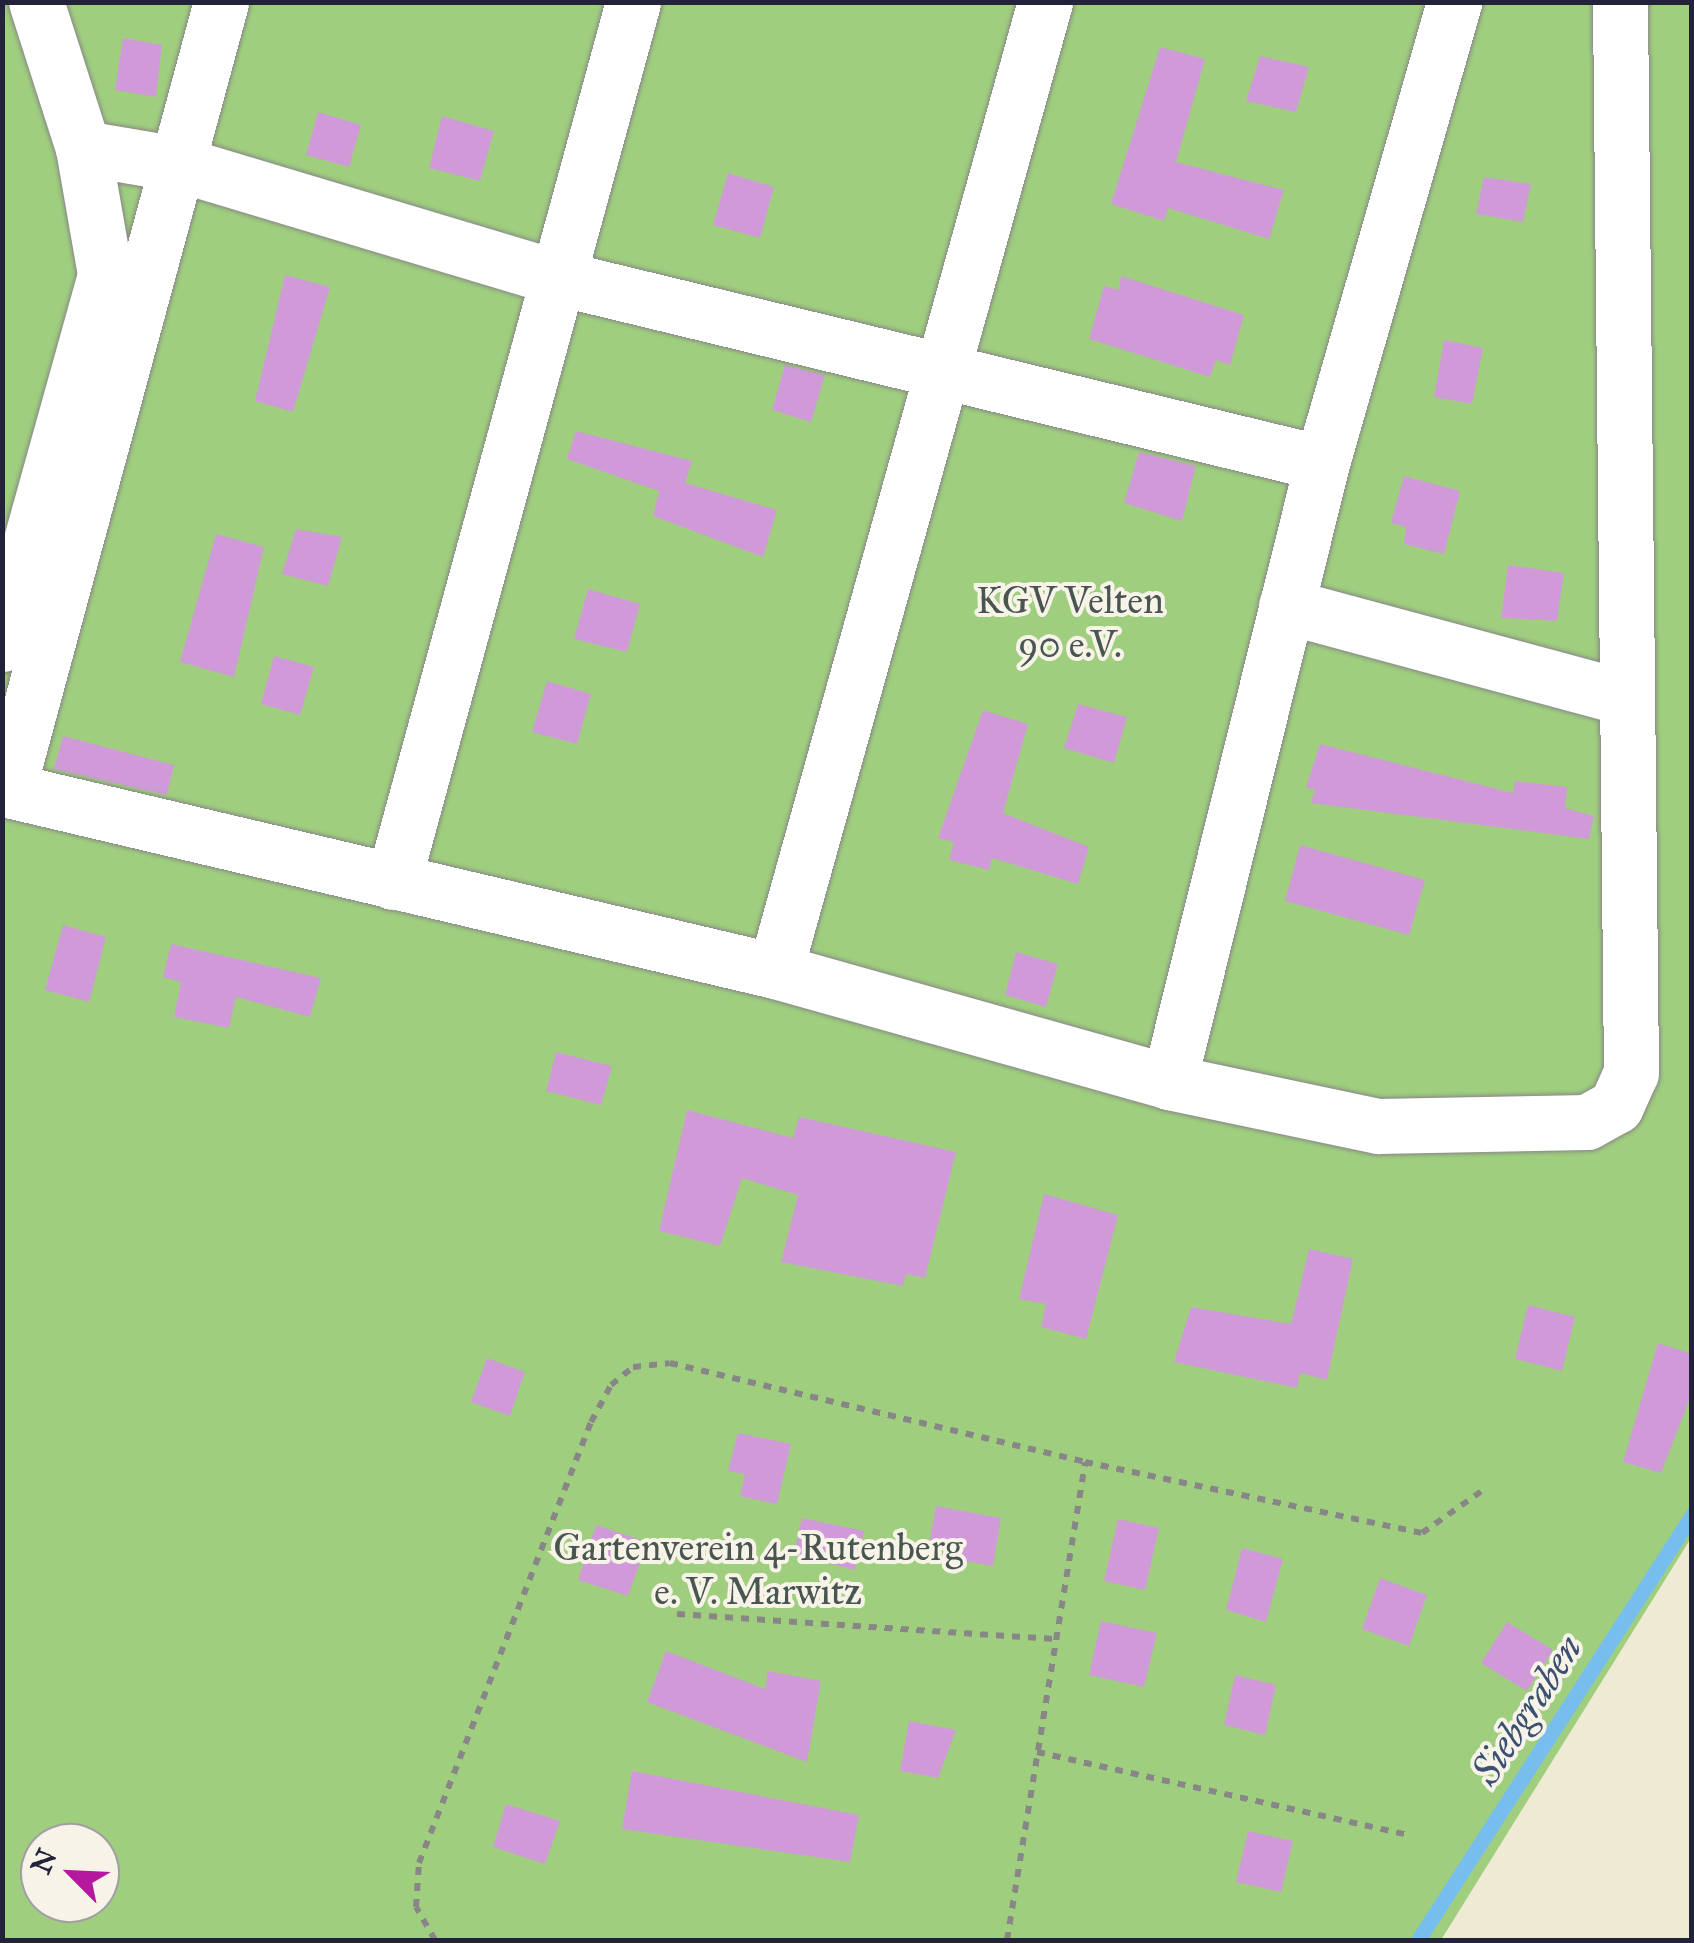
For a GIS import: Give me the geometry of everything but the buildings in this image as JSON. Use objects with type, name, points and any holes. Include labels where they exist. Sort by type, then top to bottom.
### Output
[{"type":"lane","points":[[2,644],[105,274],[83,148],[36,2]]},
{"type":"lane","points":[[221,2],[179,164],[5,765],[394,882],[774,971],[1169,1082],[1378,1126],[1588,1122],[1616,1106],[1631,1074],[1624,697],[1620,2]]},
{"type":"lane","points":[[394,882],[555,277],[633,2]]},
{"type":"lane","points":[[774,971],[1045,2]]},
{"type":"lane","points":[[1169,1082],[1322,463],[1454,2]]},
{"type":"lane","points":[[83,148],[179,164],[555,277],[1322,463]]},
{"type":"lane","points":[[1286,606],[1624,697]]},
{"type":"path","points":[[435,1940],[416,1907],[419,1863],[591,1422],[610,1385],[633,1366],[670,1363],[1085,1462],[1422,1533],[1486,1488]]},
{"type":"path","points":[[1007,1940],[1085,1462]]},
{"type":"path","points":[[677,1614],[1055,1639]]},
{"type":"path","points":[[1037,1752],[1407,1835]]},
{"type":"green space","name":"KGV Velten 90 e.V.","points":[[3,3],[1691,3],[1691,1538],[1441,1940],[3,1940]]},
{"type":"waterway","name":"Siebgraben","points":[[1418,1940],[1692,1515]]},
{"type":"park label","name":"Gartenverein 4-Rutenberg e. V. Marwitz","points":[[758,1570]]}]
